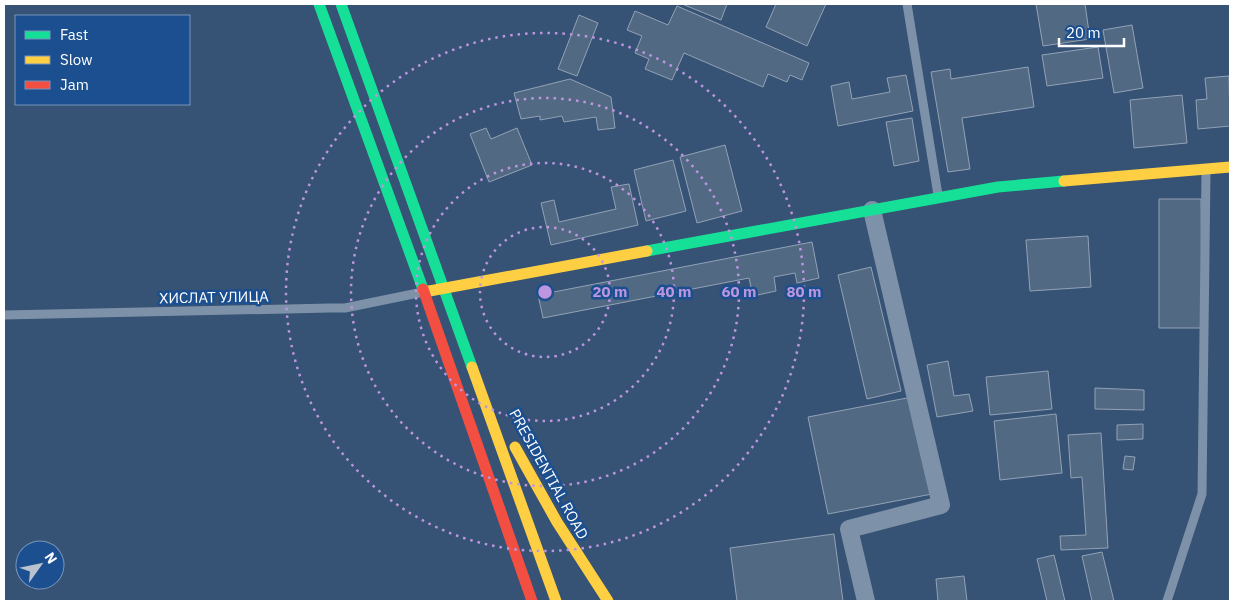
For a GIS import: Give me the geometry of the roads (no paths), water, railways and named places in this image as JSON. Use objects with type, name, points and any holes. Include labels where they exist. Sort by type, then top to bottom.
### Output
[{"type":"main road","points":[[318,4],[424,292],[532,601]]},
{"type":"main road","points":[[341,4],[442,289],[469,358],[556,601]]},
{"type":"main road","points":[[424,292],[998,188],[1230,167]]},
{"type":"main road","name":"PRESIDENTIAL ROAD","points":[[469,358],[526,470],[608,601]]},
{"type":"street","points":[[866,601],[849,529],[941,505],[872,210]]},
{"type":"lane","points":[[907,4],[938,198]]},
{"type":"lane","points":[[1167,601],[1202,494],[1206,168]]},
{"type":"lane","name":"ХИСЛАТ УЛИЦА","points":[[4,315],[338,308],[424,292]]}]
